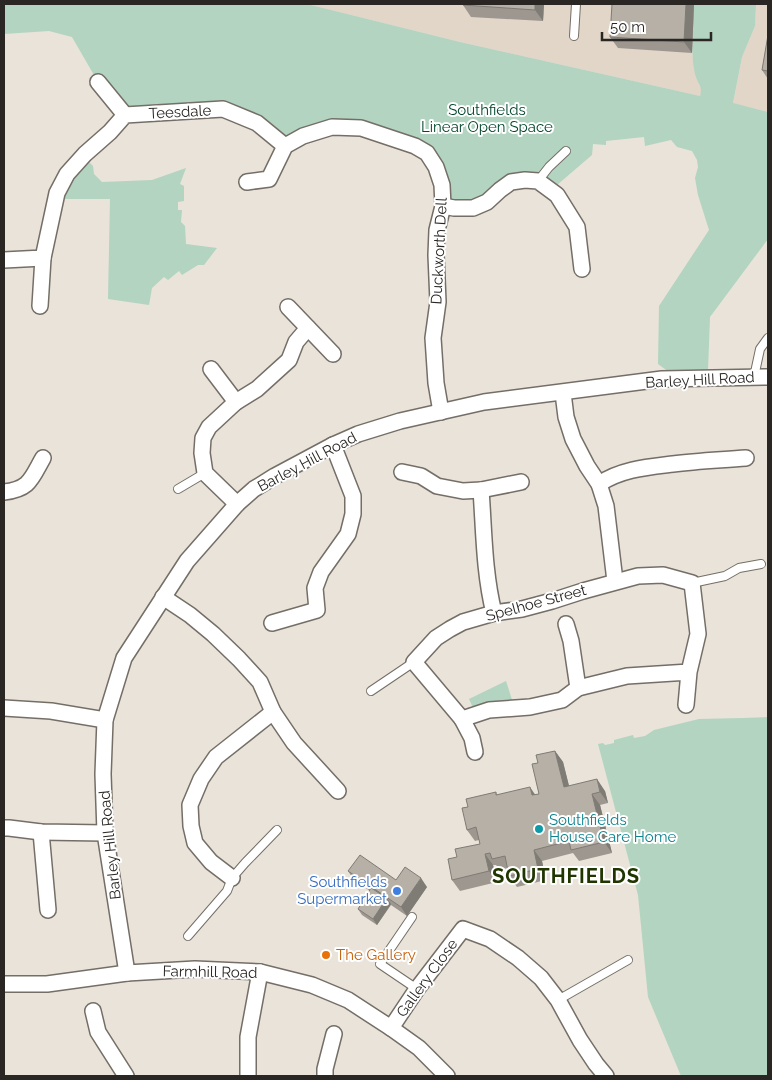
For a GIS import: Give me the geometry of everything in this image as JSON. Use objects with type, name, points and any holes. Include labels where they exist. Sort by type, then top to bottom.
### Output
[{"type":"street","points":[[40,306],[43,258],[57,193],[67,174],[125,115],[98,82]]},
{"type":"street","name":"Teesdale","points":[[125,115],[223,110],[257,123],[285,146]]},
{"type":"street","name":"Duckworth Dell","points":[[285,146],[303,136],[332,127],[361,128],[415,146],[427,153],[436,167],[442,185],[443,206],[438,230],[436,255],[438,302],[433,338],[436,383],[441,412]]},
{"type":"street","points":[[247,182],[269,179],[285,146]]},
{"type":"street","points":[[443,206],[473,208],[487,202],[511,182],[538,180],[557,195],[577,227],[582,269]]},
{"type":"street","points":[[4,260],[43,258]]},
{"type":"street","points":[[288,307],[333,354]]},
{"type":"street","points":[[237,504],[205,473],[202,453],[203,438],[209,427],[236,402],[257,389],[289,360],[296,342],[308,328]]},
{"type":"street","points":[[211,369],[236,402]]},
{"type":"street","name":"Barley Hill Road","points":[[127,973],[105,833],[103,774],[105,720],[124,658],[187,561],[237,504],[275,476],[333,445],[358,434],[392,423],[484,402],[662,379],[761,377]]},
{"type":"street","points":[[563,392],[566,417],[573,439],[599,484],[606,506],[615,581]]},
{"type":"street","points":[[272,623],[317,610],[315,588],[321,572],[348,534],[353,514],[353,496],[333,445]]},
{"type":"street","points":[[4,492],[15,491],[24,487],[32,478],[43,458]]},
{"type":"street","points":[[599,484],[606,479],[627,471],[647,467],[746,458]]},
{"type":"street","points":[[402,472],[421,476],[437,486],[463,492],[521,482]]},
{"type":"street","points":[[481,490],[488,574],[494,613]]},
{"type":"street","name":"Spelhoe Street","points":[[414,662],[436,638],[450,629],[464,622],[494,613],[522,609],[638,576],[664,575],[692,582]]},
{"type":"street","points":[[686,706],[689,672],[698,634],[692,582]]},
{"type":"street","points":[[163,597],[202,625],[239,659],[260,682],[274,712],[294,743],[338,791]]},
{"type":"street","points":[[566,624],[578,688]]},
{"type":"street","points":[[414,662],[462,719],[472,738],[475,752]]},
{"type":"street","points":[[462,719],[489,710],[530,707],[562,700],[578,688],[627,676],[689,672]]},
{"type":"street","points":[[4,708],[50,711],[105,720]]},
{"type":"street","points":[[232,878],[211,862],[195,843],[190,826],[190,805],[201,779],[216,757],[274,712]]},
{"type":"street","points":[[4,828],[40,832],[105,833]]},
{"type":"street","points":[[40,832],[48,910]]},
{"type":"street","name":"Gallery Close","points":[[391,1028],[462,929],[490,939],[518,958],[541,978],[558,1000],[580,1040],[606,1076]]},
{"type":"street","name":"Farmhill Road","points":[[4,984],[47,984],[127,973],[195,969],[260,972],[312,985],[348,1000],[420,1048],[447,1076]]},
{"type":"street","points":[[248,1076],[248,1037],[260,972]]},
{"type":"street","points":[[93,1011],[98,1032],[126,1076]]},
{"type":"street","points":[[325,1076],[334,1034]]},
{"type":"lane","points":[[574,36],[576,4]]},
{"type":"lane","points":[[538,180],[549,166],[566,151]]},
{"type":"lane","points":[[761,377],[760,349],[768,338]]},
{"type":"lane","points":[[178,489],[205,473]]},
{"type":"lane","points":[[692,582],[725,576],[738,568],[761,564]]},
{"type":"lane","name":"Spelhoe Street","points":[[371,691],[414,662]]},
{"type":"lane","points":[[188,936],[227,891],[232,878],[277,830]]},
{"type":"lane","points":[[412,917],[380,964],[418,989]]},
{"type":"lane","points":[[558,1000],[628,960]]},
{"type":"shaded area","points":[[307,4],[694,4],[692,53],[696,76],[702,89],[700,96],[460,42]]},
{"type":"shaded area","points":[[756,4],[768,4],[768,112],[733,104],[742,57],[755,26]]},
{"type":"green space","name":"Southfields Linear Open Space","points":[[4,4],[307,4],[460,42],[700,96],[701,87],[695,74],[693,57],[694,4],[756,4],[755,26],[742,57],[733,103],[768,112],[768,239],[710,317],[708,370],[669,372],[658,364],[659,306],[709,230],[698,195],[695,178],[698,167],[697,160],[692,151],[677,147],[671,140],[645,146],[644,137],[606,141],[606,145],[593,144],[592,155],[557,185],[538,181],[500,190],[454,208],[427,153],[361,128],[285,146],[223,109],[125,115],[98,82],[72,37],[49,31],[4,34]]},
{"type":"green space","points":[[89,162],[93,166],[94,174],[102,182],[152,180],[186,168],[180,184],[184,186],[184,201],[178,202],[178,210],[182,210],[181,222],[185,226],[186,244],[217,248],[204,265],[198,265],[182,275],[179,271],[168,280],[164,277],[152,288],[149,305],[108,299],[110,199],[62,199],[67,187]]},
{"type":"green space","points":[[506,681],[513,703],[474,710],[469,699]]},
{"type":"green space","points":[[768,717],[768,1076],[681,1076],[648,997],[638,895],[598,744],[614,743],[614,740],[633,735],[634,738],[645,736],[654,730],[699,719]]},
{"type":"building","points":[[535,4],[535,10],[463,5]]},
{"type":"building","points":[[612,4],[686,4],[684,42],[610,37]]},
{"type":"building","points":[[768,35],[768,71],[762,70]]},
{"type":"building","name":"Southfields House Care Home","points":[[555,751],[564,787],[597,779],[600,792],[592,794],[604,842],[571,850],[569,841],[534,850],[538,869],[509,876],[505,856],[492,859],[490,853],[485,854],[489,871],[452,880],[448,859],[457,857],[455,849],[480,844],[476,827],[467,830],[462,808],[468,807],[466,799],[496,792],[496,795],[530,787],[532,795],[539,794],[532,764],[538,763],[536,755]]},
{"type":"building","name":"Southfields Supermarket","points":[[360,855],[396,880],[405,867],[421,878],[401,907],[348,871]]},
{"type":"building","points":[[371,888],[387,898],[373,919],[358,909]]},
{"type":"place","name":"Southfields House Care Home","points":[[539,829]]},
{"type":"place","name":"Southfields Supermarket","points":[[397,891]]},
{"type":"place","name":"The Gallery","points":[[326,955]]},
{"type":"district","name":"SOUTHFIELDS","points":[[566,876]]}]
